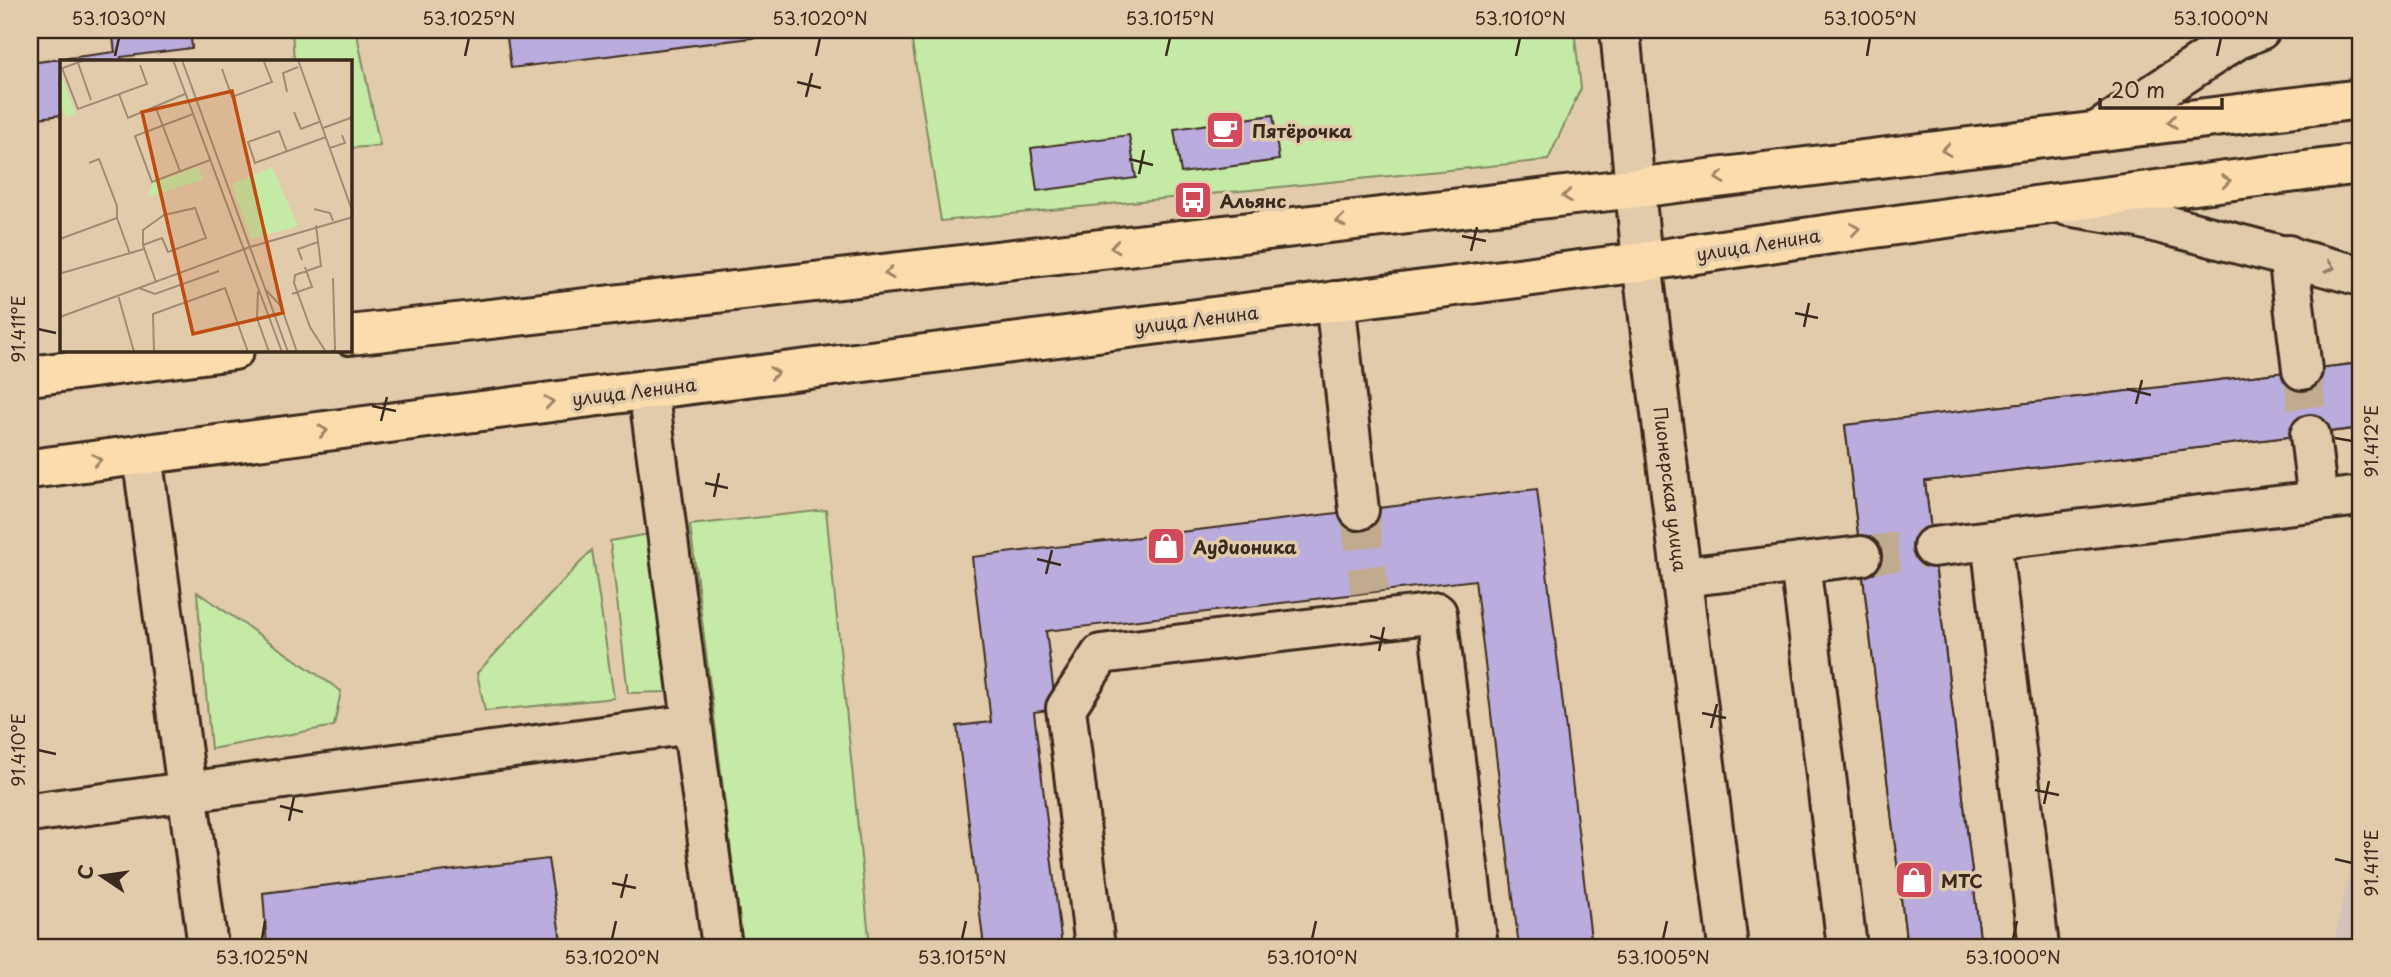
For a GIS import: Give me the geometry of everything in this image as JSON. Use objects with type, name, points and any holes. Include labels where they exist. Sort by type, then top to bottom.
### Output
[{"type":"main road","points":[[352,335],[1635,188],[2361,99]]},
{"type":"main road","name":"улица Ленина","points":[[30,469],[1642,262],[2048,202],[2361,164]]},
{"type":"main road","points":[[30,376],[218,352]]},
{"type":"street","name":"Пионерская улица","points":[[1620,30],[1642,262],[1728,947]]},
{"type":"street","points":[[2099,130],[2243,33]]},
{"type":"street","points":[[2048,202],[2135,217],[2361,276]]},
{"type":"street","points":[[2288,256],[2302,370]]},
{"type":"street","points":[[1335,301],[1359,510]]},
{"type":"street","points":[[648,389],[722,947]]},
{"type":"street","points":[[2310,435],[2318,501]]},
{"type":"street","points":[[142,454],[208,947]]},
{"type":"street","points":[[1933,547],[2361,496]]},
{"type":"street","points":[[1991,540],[2039,947]]},
{"type":"street","points":[[1682,578],[1861,556]]},
{"type":"street","points":[[1800,563],[1847,947]]},
{"type":"street","points":[[1095,947],[1066,708],[1101,653],[1372,606],[1437,613],[1478,947]]},
{"type":"street","points":[[30,813],[692,724]]},
{"type":"shaded area","points":[[2361,816],[2361,947],[2333,947]]},
{"type":"green space","points":[[292,30],[356,30],[380,146],[352,148],[352,60],[294,60]]},
{"type":"green space","points":[[910,30],[1574,30],[1581,88],[1548,160],[941,221]]},
{"type":"green space","points":[[826,510],[870,947],[743,947],[690,525]]},
{"type":"green space","points":[[649,534],[667,692],[628,693],[610,541]]},
{"type":"green space","points":[[592,550],[614,698],[485,711],[477,673]]},
{"type":"green space","points":[[197,592],[341,691],[334,726],[211,749]]},
{"type":"building","points":[[112,30],[190,30],[192,48],[121,57],[122,60],[60,60],[60,115],[30,119],[30,63],[115,52]]},
{"type":"building","points":[[506,30],[815,30],[511,68]]},
{"type":"building","points":[[1273,115],[1279,160],[1181,173],[1174,129]]},
{"type":"building","points":[[1129,135],[1136,178],[1037,191],[1031,148]]},
{"type":"building","points":[[2361,363],[2361,428],[1925,481],[1981,947],[1907,947],[1845,425]]},
{"type":"building","points":[[2361,363],[2361,428],[1925,481],[1981,947],[1907,947],[1845,425]]},
{"type":"building","points":[[1537,489],[1592,947],[1519,947],[1475,580],[1046,631],[1056,709],[1034,712],[1062,947],[984,947],[957,726],[991,722],[972,557]]},
{"type":"building","points":[[548,859],[562,947],[267,947],[263,893]]},
{"type":"tunnel","points":[[2302,370],[2310,435]]},
{"type":"tunnel","points":[[1359,510],[1370,592]]},
{"type":"tunnel","points":[[1861,556],[1933,547]]},
{"type":"place","name":"Пятёрочка","points":[[1225,130]]},
{"type":"place","name":"Альянс","points":[[1193,200]]},
{"type":"place","name":"Аудионика","points":[[1166,546]]},
{"type":"place","name":"МТС","points":[[1914,880]]}]
